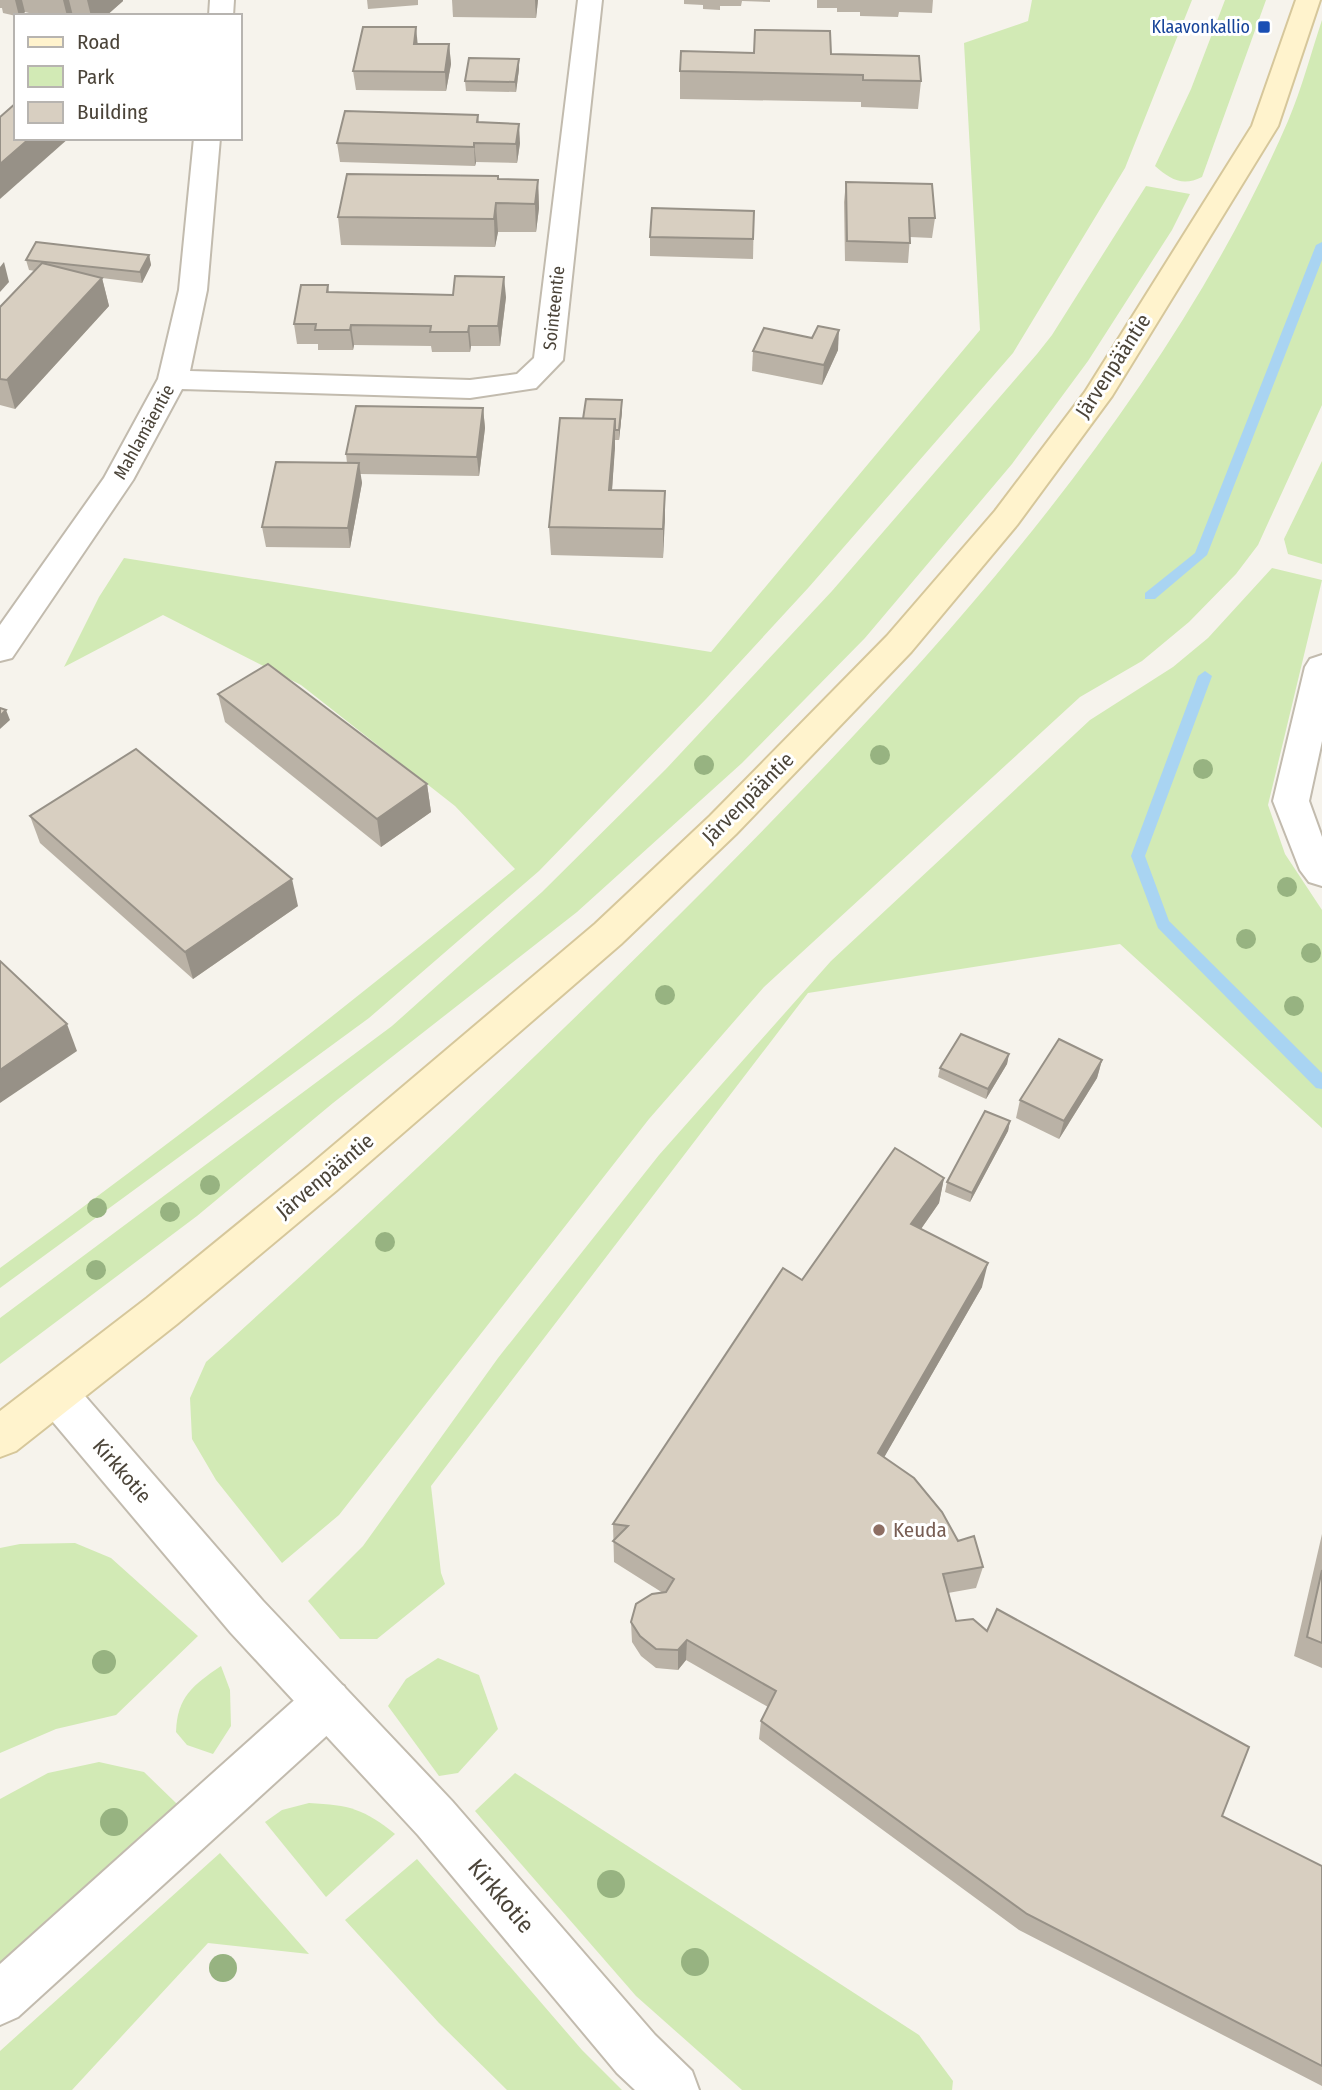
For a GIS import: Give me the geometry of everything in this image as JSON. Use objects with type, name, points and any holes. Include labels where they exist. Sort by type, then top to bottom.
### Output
[{"type":"main road","name":"Järvenpääntie","points":[[0,1437],[57,1395],[324,1178],[608,933],[723,825],[899,644],[1006,518],[1097,396],[1265,126],[1308,0]]},
{"type":"street","name":"Sointeentie","points":[[173,379],[470,389],[526,382],[548,360],[590,0]]},
{"type":"street","name":"Mahlamäentie","points":[[0,650],[118,480],[173,379],[193,290],[207,140]]},
{"type":"street","points":[[1322,667],[1291,801],[1313,861],[1322,872]]},
{"type":"street","name":"Kirkkotie","points":[[57,1395],[247,1617],[435,1818],[636,2054],[673,2090]]},
{"type":"street","points":[[0,1999],[327,1703]]},
{"type":"green space","points":[[1032,0],[1192,0],[1125,168],[1013,353],[809,587],[706,699],[539,871],[369,1018],[0,1288],[0,1268],[260,1072],[515,869],[455,806],[301,685],[163,615],[64,667],[99,597],[124,558],[711,652],[980,330],[964,43],[1028,21]]},
{"type":"green space","points":[[1225,0],[1266,0],[1202,177],[1188,181],[1177,180],[1155,166],[1191,89]]},
{"type":"green space","points":[[1322,20],[1322,405],[1258,545],[1236,574],[1189,622],[1142,661],[1080,697],[764,987],[649,1119],[339,1515],[282,1563],[216,1480],[192,1439],[190,1398],[206,1362],[463,1125],[652,942],[796,796],[959,619],[1036,526],[1109,429],[1176,330],[1236,227],[1288,121]]},
{"type":"green space","points":[[1146,186],[1190,194],[1172,230],[1088,361],[1012,464],[865,638],[742,763],[577,912],[333,1103],[197,1216],[0,1364],[0,1318],[392,1026],[542,892],[666,769],[832,591],[1037,354],[1052,335]]},
{"type":"green space","points":[[1322,461],[1322,564],[1288,554],[1284,539]]},
{"type":"green space","points":[[1272,568],[1322,580],[1268,805],[1285,854],[1322,910],[1322,1128],[1120,944],[808,993],[431,1486],[441,1573],[445,1584],[377,1639],[340,1639],[308,1601],[363,1546],[498,1358],[659,1155],[831,961],[1090,720],[1173,667],[1208,638]]},
{"type":"green space","points":[[75,1543],[111,1558],[198,1636],[116,1715],[56,1729],[0,1753],[0,1548],[20,1544]]},
{"type":"green space","points":[[438,1658],[479,1675],[498,1729],[458,1773],[439,1776],[388,1706],[406,1679]]},
{"type":"green space","points":[[221,1666],[230,1690],[231,1726],[213,1754],[187,1745],[176,1732],[177,1720],[188,1693]]},
{"type":"green space","points":[[99,1762],[144,1772],[177,1804],[0,1963],[0,1799],[48,1773]]},
{"type":"green space","points":[[515,1773],[919,2035],[953,2081],[952,2090],[742,2090],[636,1996],[475,1811]]},
{"type":"green space","points":[[309,1803],[356,1810],[395,1834],[326,1897],[265,1822],[282,1810]]},
{"type":"green space","points":[[220,1853],[309,1954],[208,1943],[72,2090],[0,2090],[0,2051]]},
{"type":"green space","points":[[417,1859],[582,2050],[622,2090],[507,2090],[439,2023],[345,1920]]},
{"type":"building","points":[[363,27],[416,27],[414,44],[449,44],[445,72],[353,71]]},
{"type":"building","points":[[755,30],[830,31],[831,54],[919,56],[921,81],[863,80],[863,75],[680,71],[681,51],[754,53]]},
{"type":"building","points":[[469,58],[519,59],[515,82],[465,81]]},
{"type":"building","points":[[14,105],[14,140],[28,140],[0,164],[0,117]]},
{"type":"building","points":[[345,111],[478,115],[477,122],[519,124],[516,144],[474,143],[474,147],[337,143]]},
{"type":"building","points":[[347,174],[498,176],[498,179],[538,180],[535,204],[496,203],[494,219],[338,217]]},
{"type":"building","points":[[846,182],[932,184],[935,218],[909,218],[910,243],[847,241]]},
{"type":"building","points":[[652,208],[754,211],[753,239],[650,237]]},
{"type":"building","points":[[36,242],[149,255],[140,272],[26,260]]},
{"type":"building","points":[[42,263],[102,278],[7,380],[0,379],[0,307]]},
{"type":"building","points":[[455,276],[504,277],[498,326],[469,326],[468,332],[430,332],[431,326],[351,325],[350,330],[315,330],[316,324],[294,324],[301,285],[328,285],[327,292],[453,295]]},
{"type":"building","points":[[818,326],[839,330],[824,365],[753,351],[764,328],[812,338]]},
{"type":"building","points":[[586,399],[622,400],[619,430],[615,430],[615,419],[583,419]]},
{"type":"building","points":[[356,406],[483,408],[477,457],[346,454]]},
{"type":"building","points":[[560,418],[615,419],[609,490],[665,491],[663,529],[549,527]]},
{"type":"building","points":[[276,462],[359,463],[348,528],[262,527]]},
{"type":"building","points":[[268,664],[427,784],[377,819],[218,694]]},
{"type":"building","points":[[136,749],[292,879],[185,952],[30,816]]},
{"type":"building","points":[[0,961],[67,1024],[0,1070]]},
{"type":"building","points":[[961,1034],[1009,1054],[988,1089],[940,1068]]},
{"type":"building","points":[[1059,1039],[1102,1060],[1064,1121],[1020,1100]]},
{"type":"building","points":[[985,1111],[1010,1121],[972,1193],[947,1182]]},
{"type":"building","points":[[895,1148],[944,1178],[911,1224],[988,1263],[878,1453],[914,1478],[942,1512],[958,1541],[974,1536],[983,1567],[943,1574],[956,1621],[973,1619],[987,1631],[997,1609],[1249,1747],[1222,1816],[1322,1866],[1322,2066],[1027,1914],[761,1721],[776,1691],[687,1640],[678,1650],[656,1649],[640,1636],[631,1622],[636,1604],[652,1594],[666,1592],[674,1579],[613,1541],[628,1526],[613,1524],[783,1268],[802,1280]]},
{"type":"building","points":[[1322,1570],[1322,1643],[1307,1637]]},
{"type":"waterway","points":[[1150,596],[1201,555],[1322,245]]},
{"type":"waterway","points":[[1205,676],[1138,856],[1163,924],[1322,1083]]},
{"type":"place","name":"Klaavonkallio","points":[[1264,27]]},
{"type":"place","name":"Keuda","points":[[879,1530]]}]
